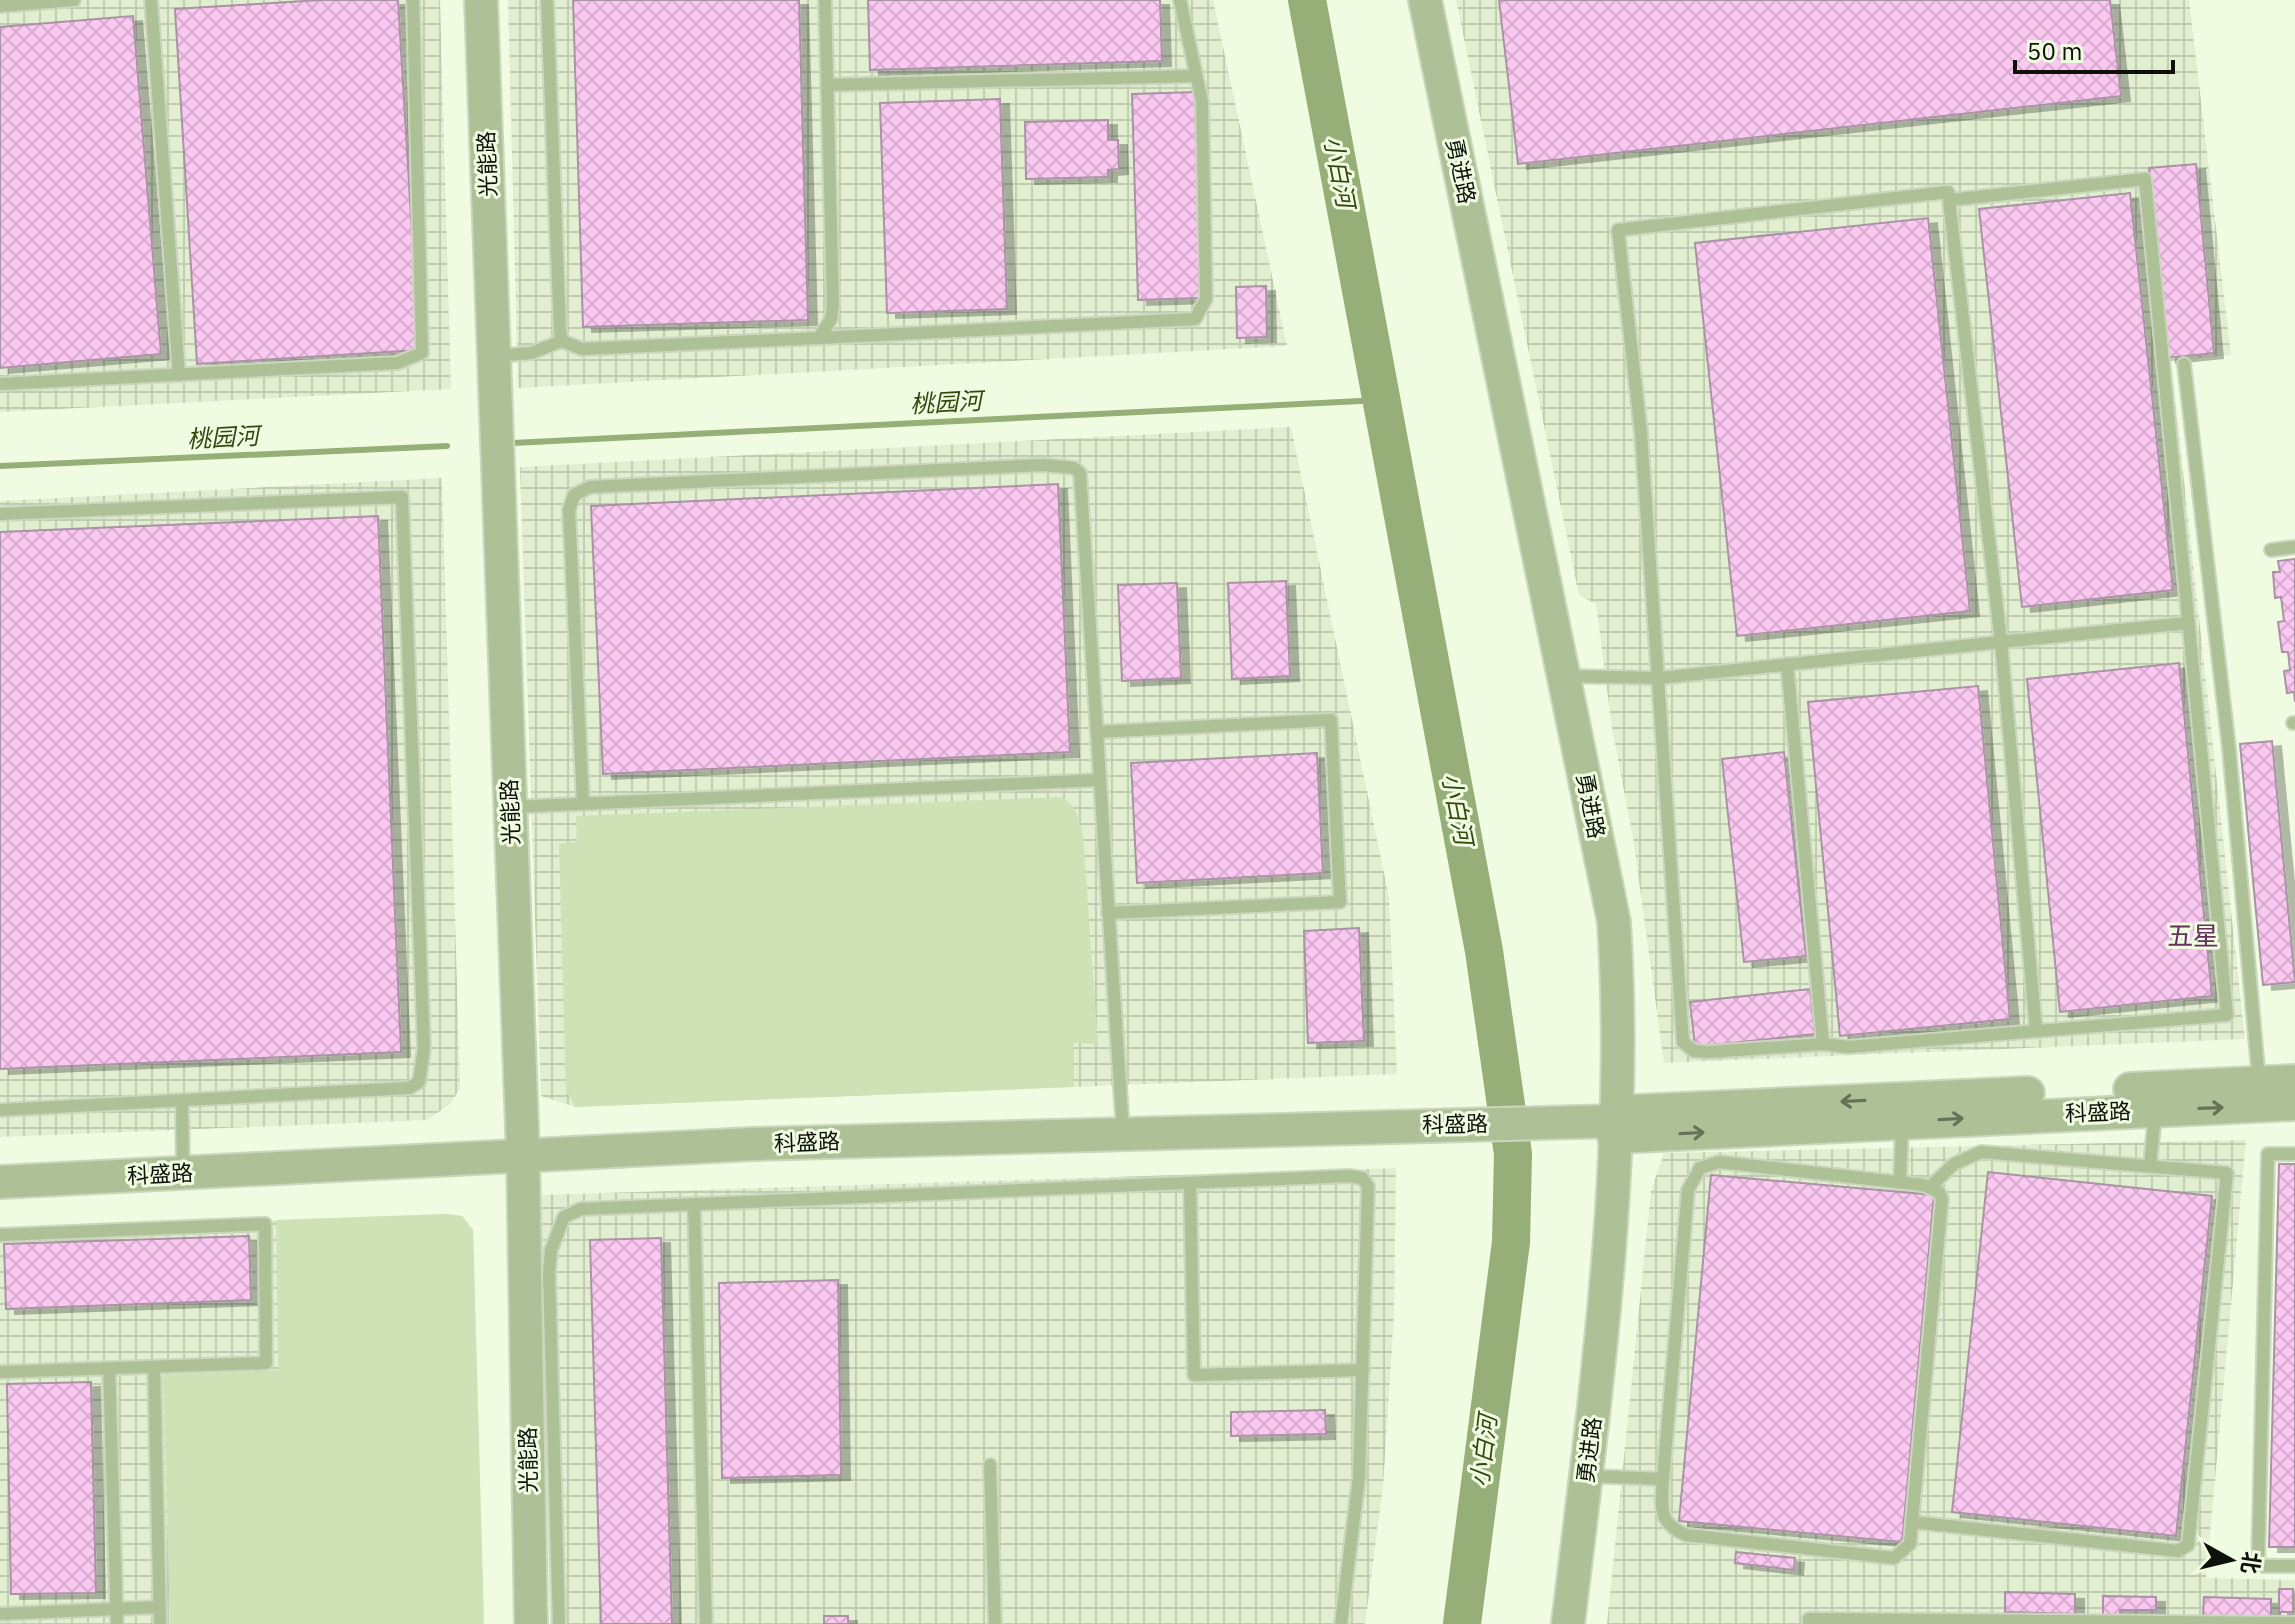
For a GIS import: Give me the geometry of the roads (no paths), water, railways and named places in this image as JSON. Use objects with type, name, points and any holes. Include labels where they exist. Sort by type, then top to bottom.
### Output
[{"type":"street","name":"光能路","points":[[481,0],[523,1155],[531,1624]]},
{"type":"street","name":"勇进路","points":[[1425,0],[1614,922],[1618,973],[1615,1123],[1606,1305],[1568,1624]]},
{"type":"street","name":"科盛路","points":[[0,1182],[768,1143],[1457,1124],[1615,1123],[1902,1110],[2295,1081]]},
{"type":"street","name":"科盛路","points":[[1902,1110],[2156,1110],[2295,1104]]},
{"type":"lane","points":[[0,6],[74,0]]},
{"type":"lane","points":[[151,0],[179,375]]},
{"type":"lane","points":[[0,384],[397,363],[412,360],[422,353],[413,0]]},
{"type":"lane","points":[[547,0],[562,341]]},
{"type":"lane","points":[[819,338],[831,319],[833,304],[825,0]]},
{"type":"lane","points":[[494,356],[531,353],[562,341],[582,349],[1195,319],[1206,299],[1202,102],[1180,0]]},
{"type":"lane","points":[[827,85],[1196,76]]},
{"type":"lane","points":[[1949,200],[2145,179],[2227,1015],[1848,1047],[1823,1044],[1709,1052],[1694,1051],[1683,1042],[1679,1025],[1660,678],[1641,433],[1618,230],[1948,192],[2001,642],[2036,1030]]},
{"type":"lane","points":[[2184,364],[2229,748],[2259,1083]]},
{"type":"lane","points":[[583,803],[569,510],[574,495],[590,487],[1044,465],[1074,468],[1080,473],[1123,1133]]},
{"type":"lane","points":[[0,514],[402,497],[424,1048],[419,1082],[409,1088],[0,1110]]},
{"type":"lane","points":[[2271,550],[2295,547]]},
{"type":"lane","points":[[1565,676],[1660,678],[2188,623]]},
{"type":"lane","points":[[1787,664],[1823,1044]]},
{"type":"lane","points":[[1097,732],[1331,720],[1340,902],[1108,913]]},
{"type":"lane","points":[[510,807],[1100,780]]},
{"type":"lane","points":[[182,1102],[183,1173]]},
{"type":"lane","points":[[1900,1182],[1902,1110]]},
{"type":"lane","points":[[2150,1166],[2156,1110]]},
{"type":"lane","points":[[1912,1522],[2178,1551],[2188,1545],[2227,1173],[1981,1152],[1954,1164],[1931,1186]]},
{"type":"lane","points":[[2295,1154],[2268,1154],[2258,1566],[2295,1566]]},
{"type":"lane","points":[[1719,1162],[1931,1186],[1942,1199],[1910,1544],[1894,1558],[1705,1539],[1672,1529],[1664,1522],[1661,1512],[1663,1479],[1688,1190],[1700,1168],[1719,1162]]},
{"type":"lane","points":[[559,1624],[549,1274],[556,1232],[564,1217],[581,1209],[1362,1178],[1368,1186],[1359,1477],[1341,1624]]},
{"type":"lane","points":[[1190,1183],[1194,1375],[1363,1370]]},
{"type":"lane","points":[[694,1205],[706,1624]]},
{"type":"lane","points":[[0,1235],[265,1224],[266,1363],[0,1372]]},
{"type":"lane","points":[[154,1367],[160,1624]]},
{"type":"lane","points":[[109,1368],[117,1624]]},
{"type":"lane","points":[[990,1465],[995,1624]]},
{"type":"lane","points":[[1586,1475],[1663,1479]]},
{"type":"lane","points":[[0,1614],[160,1607]]},
{"type":"lane","points":[[1809,1624],[1809,1619],[2295,1623]]},
{"type":"waterway","name":"小白河","points":[[1307,0],[1484,951],[1513,1154],[1511,1242],[1462,1624]]},
{"type":"waterway","name":"桃园河","points":[[513,443],[1381,400]]},
{"type":"waterway","name":"桃园河","points":[[0,466],[447,446]]},
{"type":"district","name":"五星","points":[[2193,936]]}]
